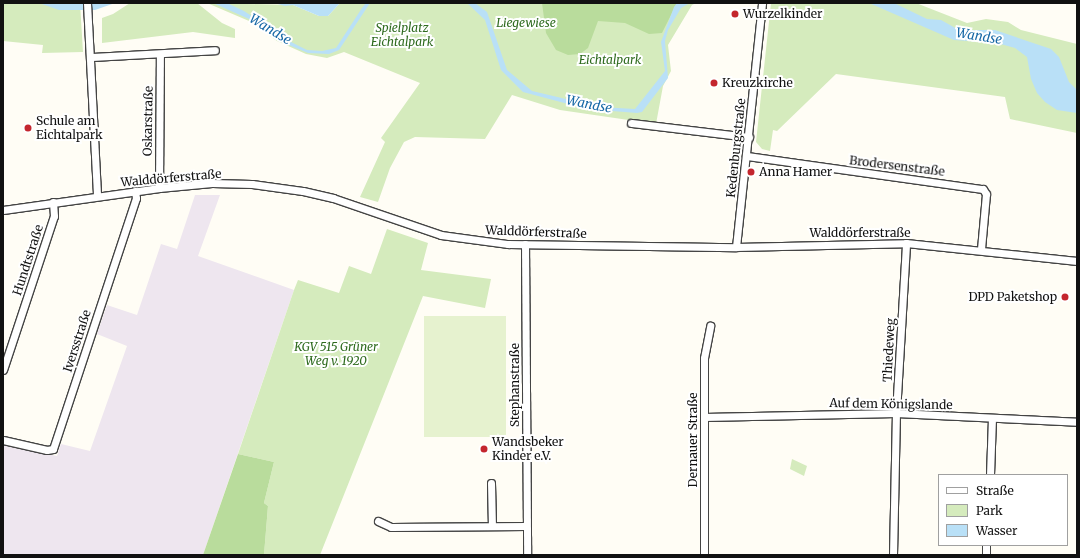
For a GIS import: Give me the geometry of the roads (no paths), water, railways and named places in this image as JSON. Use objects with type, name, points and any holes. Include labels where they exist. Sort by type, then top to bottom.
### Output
[{"type":"street","points":[[87,3],[91,57],[97,196]]},
{"type":"street","name":"Kedenburgstraße","points":[[736,247],[747,156],[762,3]]},
{"type":"street","points":[[91,57],[214,50]]},
{"type":"street","name":"Oskarstraße","points":[[158,188],[160,54]]},
{"type":"street","points":[[631,123],[749,137]]},
{"type":"street","name":"Brodersenstraße","points":[[747,156],[980,188],[986,194],[982,249]]},
{"type":"street","name":"Walddörferstraße","points":[[3,210],[158,188],[212,183],[252,184],[303,191],[333,198],[441,235],[525,244],[736,247],[906,243],[982,249],[1077,261]]},
{"type":"street","name":"Iversstraße","points":[[3,440],[47,450],[53,449],[136,198],[135,191]]},
{"type":"street","name":"Hundtstraße","points":[[3,370],[54,216],[53,202]]},
{"type":"street","name":"Thiedeweg","points":[[894,555],[896,414],[906,243]]},
{"type":"street","name":"Stephanstraße","points":[[525,244],[527,555]]},
{"type":"street","name":"Dernauer Straße","points":[[704,555],[704,358],[710,326]]},
{"type":"street","name":"Auf dem Königslande","points":[[704,417],[896,414],[1077,422]]},
{"type":"street","points":[[990,474],[992,418]]},
{"type":"street","points":[[491,483],[492,526]]},
{"type":"street","points":[[378,521],[391,527],[526,526]]},
{"type":"water","points":[[39,3],[115,3],[95,10],[59,10]]},
{"type":"water","name":"Wandse","points":[[213,3],[227,3],[244,11],[291,42],[307,50],[322,51],[336,48],[362,8],[366,3],[370,3],[339,50],[329,54],[308,53],[277,40],[249,19]]},
{"type":"water","points":[[274,3],[340,3],[328,16],[319,16],[293,5],[285,6]]},
{"type":"water","name":"Wandse","points":[[467,3],[475,3],[487,12],[507,70],[532,91],[600,107],[635,109],[665,71],[661,42],[674,7],[677,3],[690,3],[681,8],[668,30],[665,41],[668,78],[642,112],[637,113],[587,109],[523,92],[501,70],[485,20]]},
{"type":"water","name":"Wandse","points":[[869,3],[894,3],[927,19],[941,20],[959,30],[995,30],[1051,49],[1059,57],[1069,82],[1077,90],[1077,113],[1057,110],[1045,102],[1037,93],[1031,79],[1027,57],[1015,48],[997,43],[954,40]]},
{"type":"place","name":"Wurzelkinder","points":[[735,14]]},
{"type":"place","name":"Kreuzkirche","points":[[714,83]]},
{"type":"place","name":"Schule am Eichtalpark","points":[[28,128]]},
{"type":"place","name":"Anna Hamer","points":[[751,172]]},
{"type":"place","name":"DPD Paketshop","points":[[1065,297]]},
{"type":"place","name":"Wandsbeker Kinder e.V.","points":[[484,449]]},
{"type":"park label","name":"Liegewiese","points":[[526,23]]},
{"type":"park label","name":"Spielplatz Eichtalpark","points":[[402,35]]},
{"type":"park label","name":"Eichtalpark","points":[[610,60]]},
{"type":"park label","name":"KGV 515 Grüner Weg v. 1920","points":[[336,354]]}]
